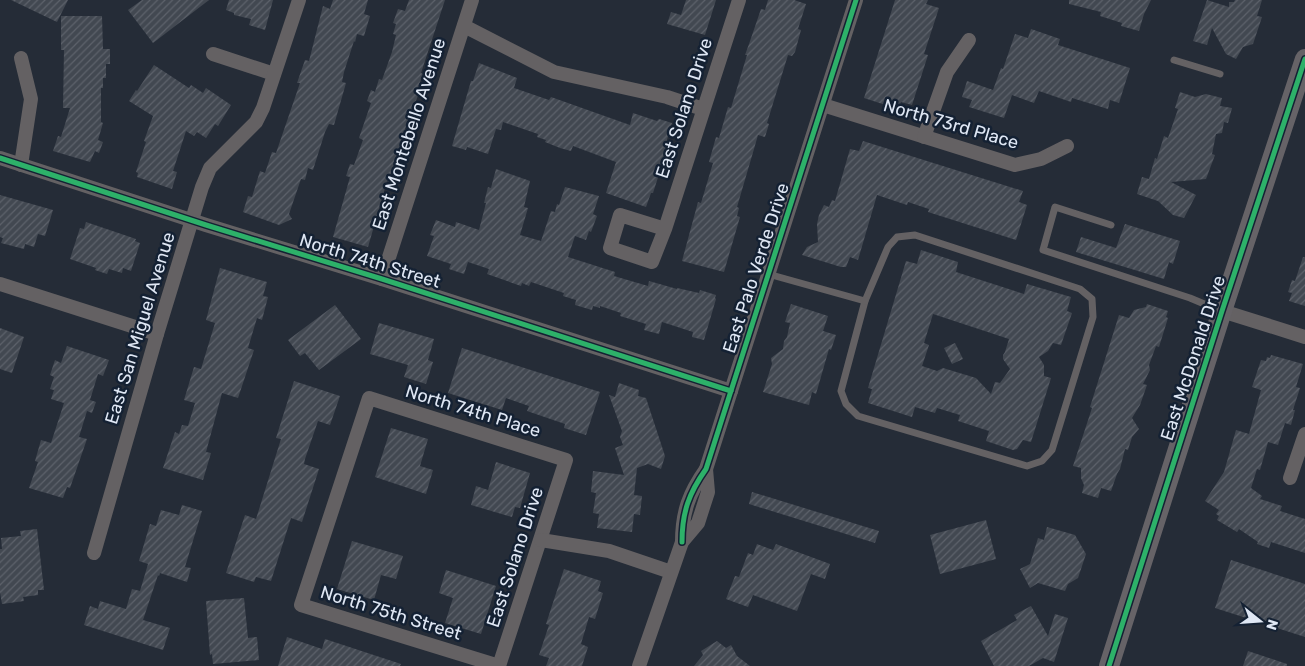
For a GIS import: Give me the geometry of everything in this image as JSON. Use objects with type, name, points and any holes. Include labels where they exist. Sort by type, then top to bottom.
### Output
[{"type":"main road","name":"East McDonald Drive","points":[[1109,666],[1222,311],[1305,59]]},
{"type":"street","name":"East San Miguel Avenue","points":[[94,553],[157,334],[202,187],[210,168],[256,122],[263,108],[298,0]]},
{"type":"street","name":"East Montebello Avenue","points":[[382,279],[472,0]]},
{"type":"street","name":"East Solano Drive","points":[[665,229],[739,0]]},
{"type":"street","name":"East Palo Verde Drive","points":[[639,666],[682,542],[682,521],[693,487],[706,469],[856,0]]},
{"type":"street","points":[[464,26],[554,72],[667,97],[703,109]]},
{"type":"street","points":[[924,137],[947,72],[969,40]]},
{"type":"street","points":[[213,54],[274,74]]},
{"type":"street","points":[[21,58],[31,98],[21,165]]},
{"type":"street","name":"North 73rd Place","points":[[823,105],[1015,165],[1041,159],[1067,146]]},
{"type":"street","name":"North 74th Street","points":[[0,158],[731,392]]},
{"type":"street","points":[[0,284],[157,334]]},
{"type":"street","points":[[1222,311],[1305,337]]},
{"type":"street","name":"North 74th Place","points":[[301,605],[369,398],[566,460]]},
{"type":"street","points":[[1290,478],[1305,434]]},
{"type":"street","name":"East Solano Drive","points":[[499,666],[566,460]]},
{"type":"street","points":[[541,540],[609,551],[671,572]]},
{"type":"street","name":"North 75th Street","points":[[301,605],[499,666]]},
{"type":"lane","points":[[1174,60],[1220,74]]},
{"type":"lane","points":[[1111,225],[1055,207],[1043,250],[1190,298],[1222,311]]},
{"type":"lane","points":[[915,235],[1080,288],[1092,299],[1093,317],[1052,450],[1042,462],[1027,466],[858,416],[846,404],[841,391],[865,301],[888,247],[897,238],[915,235]]},
{"type":"lane","points":[[768,274],[865,301]]},
{"type":"building","points":[[11,0],[68,0],[57,22]]},
{"type":"building","points":[[142,0],[209,0],[153,43],[128,10]]},
{"type":"building","points":[[229,0],[273,0],[265,30],[249,25],[251,19],[234,15],[234,13],[226,10]]},
{"type":"building","points":[[333,0],[368,0],[364,14],[370,16],[364,36],[357,34],[354,41],[344,72],[342,82],[346,83],[334,125],[329,124],[325,132],[313,170],[308,168],[305,180],[301,179],[289,214],[292,219],[279,225],[243,212],[248,196],[252,197],[260,171],[265,173],[272,152],[276,153],[300,83],[297,83],[305,60],[309,61],[323,6],[330,9]]},
{"type":"building","points":[[409,0],[445,0],[421,73],[423,74],[416,93],[419,93],[405,129],[408,130],[389,182],[387,181],[368,247],[333,237],[350,177],[346,176],[350,164],[354,165],[363,140],[359,138],[371,103],[367,101],[371,90],[375,92],[379,79],[382,80],[392,52],[396,35],[393,34],[396,24],[393,23],[398,9],[405,11]]},
{"type":"building","points":[[686,0],[716,0],[705,35],[667,24],[671,12],[681,15]]},
{"type":"building","points":[[768,0],[794,0],[806,4],[798,29],[801,30],[795,52],[792,56],[788,55],[767,123],[769,124],[765,137],[758,135],[737,207],[739,208],[737,216],[740,217],[724,272],[682,261],[698,202],[701,203],[713,163],[709,162],[716,137],[719,138],[728,107],[731,108],[747,55],[745,55],[761,9],[765,10]]},
{"type":"building","points":[[895,0],[928,0],[926,4],[939,8],[924,54],[928,55],[912,105],[901,102],[898,109],[864,98]]},
{"type":"building","points":[[1069,0],[1151,0],[1139,31],[1121,26],[1122,23],[1100,16],[1101,12],[1069,4]]},
{"type":"building","points":[[1207,0],[1229,7],[1229,2],[1234,2],[1235,0],[1262,0],[1257,16],[1262,17],[1253,44],[1243,47],[1236,59],[1226,54],[1212,28],[1207,45],[1193,41]]},
{"type":"building","points":[[61,16],[102,16],[103,49],[110,49],[110,64],[106,64],[106,78],[103,78],[103,88],[101,88],[101,122],[103,123],[98,140],[103,142],[99,153],[95,151],[90,162],[53,151],[58,136],[61,137],[70,108],[63,108],[64,50],[61,50]]},
{"type":"building","points":[[1031,29],[1060,39],[1058,45],[1130,68],[1119,103],[1110,100],[1108,109],[1072,98],[1071,102],[1039,91],[1034,103],[1012,95],[1004,118],[969,107],[972,100],[962,97],[967,81],[993,90],[1001,68],[1003,69],[1015,34],[1028,38]]},
{"type":"building","points":[[479,63],[517,78],[514,88],[549,100],[551,97],[630,125],[633,113],[657,121],[659,119],[672,123],[666,143],[669,143],[653,193],[651,193],[646,207],[606,193],[616,162],[573,146],[571,151],[560,148],[537,137],[538,134],[503,122],[501,130],[496,129],[488,154],[467,147],[466,150],[452,146],[471,81],[473,81]]},
{"type":"building","points":[[154,65],[189,88],[191,85],[203,93],[206,88],[231,105],[218,126],[215,124],[206,138],[197,132],[194,136],[186,131],[173,171],[177,172],[172,189],[137,177],[138,173],[136,172],[153,116],[129,101]]},
{"type":"building","points":[[1180,92],[1195,97],[1206,94],[1222,98],[1220,106],[1232,108],[1228,123],[1224,122],[1222,133],[1216,134],[1212,154],[1215,155],[1206,179],[1171,182],[1196,195],[1184,218],[1173,215],[1158,201],[1137,194],[1142,177],[1149,179],[1164,136],[1168,138],[1178,109],[1175,108]]},
{"type":"building","points":[[863,141],[1023,191],[1019,202],[1027,205],[1016,240],[928,212],[929,209],[908,202],[907,205],[877,195],[858,260],[850,257],[846,267],[841,267],[802,255],[807,247],[818,242],[817,224],[819,215],[824,205],[829,207],[832,200],[835,201],[850,149],[859,151]]},
{"type":"building","points":[[496,169],[530,181],[524,207],[528,208],[520,235],[541,241],[551,211],[555,212],[565,187],[599,196],[593,214],[597,216],[591,232],[589,231],[586,240],[575,236],[568,257],[615,272],[614,276],[648,286],[649,281],[677,289],[699,293],[700,290],[716,295],[704,340],[692,337],[693,332],[662,322],[659,334],[644,330],[646,324],[620,316],[621,313],[600,306],[600,308],[593,306],[592,310],[575,305],[576,300],[563,296],[564,293],[531,282],[529,286],[522,283],[521,286],[487,274],[489,269],[468,262],[464,274],[449,269],[451,264],[427,256],[434,236],[430,235],[436,220],[455,227],[456,222],[479,230],[488,187],[491,188]]},
{"type":"building","points":[[0,195],[53,210],[45,236],[38,234],[34,247],[25,244],[24,249],[1,243],[3,238],[0,237]]},
{"type":"building","points":[[86,222],[136,239],[135,241],[140,243],[131,271],[123,268],[122,273],[109,269],[107,274],[70,259],[80,228],[84,229]]},
{"type":"building","points":[[1125,224],[1180,241],[1173,264],[1169,262],[1164,279],[1076,252],[1081,237],[1116,248]]},
{"type":"building","points":[[921,250],[958,262],[956,272],[1024,294],[1027,284],[1071,297],[1067,311],[1072,313],[1061,345],[1053,343],[1048,351],[1039,357],[1044,365],[1044,376],[1051,378],[1031,442],[1023,440],[1017,449],[1013,450],[986,441],[989,431],[958,421],[960,415],[937,408],[935,413],[915,407],[912,417],[868,403],[872,389],[868,388],[906,261],[917,264]],"holes":[[[933,314],[1009,339],[1003,359],[1010,369],[1000,383],[995,382],[991,394],[976,378],[943,368],[937,371],[922,366],[929,345],[924,343]]]},
{"type":"building","points":[[1303,257],[1305,257],[1305,306],[1289,301],[1292,293],[1288,292],[1292,280],[1295,281]]},
{"type":"building","points":[[220,268],[267,282],[263,296],[268,297],[262,320],[257,318],[248,348],[254,350],[238,398],[222,393],[206,452],[211,453],[203,480],[163,468],[175,432],[179,434],[182,425],[188,426],[195,403],[184,400],[194,367],[201,369],[215,323],[206,320]]},
{"type":"building","points":[[791,304],[828,316],[823,331],[836,335],[831,350],[829,349],[816,394],[812,392],[809,405],[763,392],[772,364],[771,358],[783,349],[784,341],[787,337],[790,323],[785,322]]},
{"type":"building","points":[[1147,304],[1168,311],[1166,317],[1168,318],[1159,347],[1156,346],[1149,365],[1150,370],[1143,384],[1147,385],[1140,405],[1132,418],[1139,429],[1132,437],[1128,450],[1125,449],[1120,469],[1111,491],[1101,488],[1098,498],[1082,493],[1084,485],[1081,478],[1081,468],[1073,466],[1119,315],[1129,318],[1134,310],[1146,307]]},
{"type":"building","points":[[335,305],[361,339],[319,370],[305,353],[300,356],[288,340]]},
{"type":"building","points":[[379,323],[434,339],[428,360],[433,362],[426,384],[404,377],[408,365],[370,354]]},
{"type":"building","points":[[0,328],[24,337],[12,373],[0,369]]},
{"type":"building","points":[[955,343],[963,359],[952,364],[944,348]]},
{"type":"building","points":[[67,346],[109,360],[103,376],[98,374],[90,400],[96,402],[92,413],[87,411],[79,437],[87,439],[70,488],[67,487],[63,498],[29,488],[38,462],[35,461],[41,440],[51,443],[64,403],[51,399],[54,390],[50,389],[54,377],[50,375],[55,360],[61,363]]},
{"type":"building","points":[[462,348],[600,392],[586,435],[564,428],[565,424],[527,411],[529,406],[506,398],[502,410],[448,393]]},
{"type":"building","points":[[1271,355],[1303,364],[1296,387],[1300,388],[1293,410],[1295,410],[1291,425],[1285,423],[1278,445],[1268,442],[1260,470],[1257,469],[1251,488],[1262,496],[1260,499],[1282,506],[1280,511],[1305,519],[1305,553],[1271,542],[1269,548],[1257,544],[1258,542],[1239,529],[1237,532],[1217,520],[1219,516],[1216,514],[1219,510],[1205,501],[1224,472],[1236,430],[1249,434],[1261,390],[1252,387],[1261,360],[1266,361],[1267,357],[1270,358]]},
{"type":"building","points":[[294,381],[340,396],[330,425],[318,421],[305,459],[304,464],[319,469],[302,522],[291,518],[271,581],[256,577],[254,582],[226,573],[245,515],[256,519],[281,439],[276,438]]},
{"type":"building","points":[[619,383],[639,390],[638,396],[646,398],[665,456],[661,469],[648,464],[637,468],[634,495],[642,496],[640,515],[634,514],[632,532],[597,528],[599,514],[593,513],[596,493],[591,492],[593,471],[624,475],[615,448],[623,445],[620,437],[622,431],[609,395],[615,397]]},
{"type":"building","points":[[391,428],[428,439],[420,466],[433,470],[426,494],[375,477]]},
{"type":"building","points":[[496,462],[530,473],[520,508],[515,507],[512,517],[471,505],[476,486],[488,490]]},
{"type":"building","points":[[752,492],[879,531],[875,543],[749,504]]},
{"type":"building","points":[[182,505],[202,511],[185,567],[191,568],[187,582],[160,573],[143,620],[170,628],[163,650],[84,625],[90,606],[98,609],[100,601],[126,609],[132,589],[140,591],[148,564],[139,561],[150,524],[156,526],[161,510],[179,515]]},
{"type":"building","points":[[986,520],[996,559],[940,574],[930,535]]},
{"type":"building","points":[[1047,527],[1075,535],[1086,554],[1078,578],[1068,584],[1065,591],[1038,583],[1030,588],[1020,569],[1030,564],[1038,538],[1044,540]]},
{"type":"building","points":[[37,529],[44,590],[38,590],[38,595],[23,597],[24,601],[2,604],[0,592],[1,538],[21,536],[20,531]]},
{"type":"building","points":[[352,541],[403,556],[396,579],[381,575],[374,600],[337,589]]},
{"type":"building","points":[[757,544],[773,550],[776,544],[830,564],[825,579],[811,574],[797,611],[753,595],[748,607],[726,599],[735,576],[739,577],[748,553],[753,555]]},
{"type":"building","points":[[1231,560],[1305,584],[1305,637],[1215,608]]},
{"type":"building","points":[[564,569],[601,581],[598,591],[603,593],[595,619],[589,617],[581,644],[588,647],[582,666],[546,666],[549,658],[539,655],[549,625],[546,624]]},
{"type":"building","points":[[446,570],[496,586],[481,634],[445,623],[453,598],[439,593]]},
{"type":"building","points":[[244,598],[248,638],[257,637],[259,660],[213,664],[212,654],[210,655],[206,601]]},
{"type":"building","points":[[1031,606],[1048,636],[1055,614],[1068,618],[1054,662],[1043,658],[1029,666],[994,666],[981,641],[1017,620],[1014,615]]},
{"type":"building","points":[[287,637],[322,649],[325,639],[401,664],[400,666],[278,666]]},
{"type":"building","points":[[717,641],[726,648],[731,645],[737,656],[750,666],[694,666],[703,655],[701,651]]},
{"type":"building","points":[[1248,651],[1287,664],[1287,666],[1243,666]]},
{"type":"cycle path","points":[[682,542],[685,512],[695,486],[706,469],[856,0]]},
{"type":"cycle path","points":[[1109,666],[1222,311],[1305,59]]},
{"type":"cycle path","points":[[0,158],[731,391]]}]
